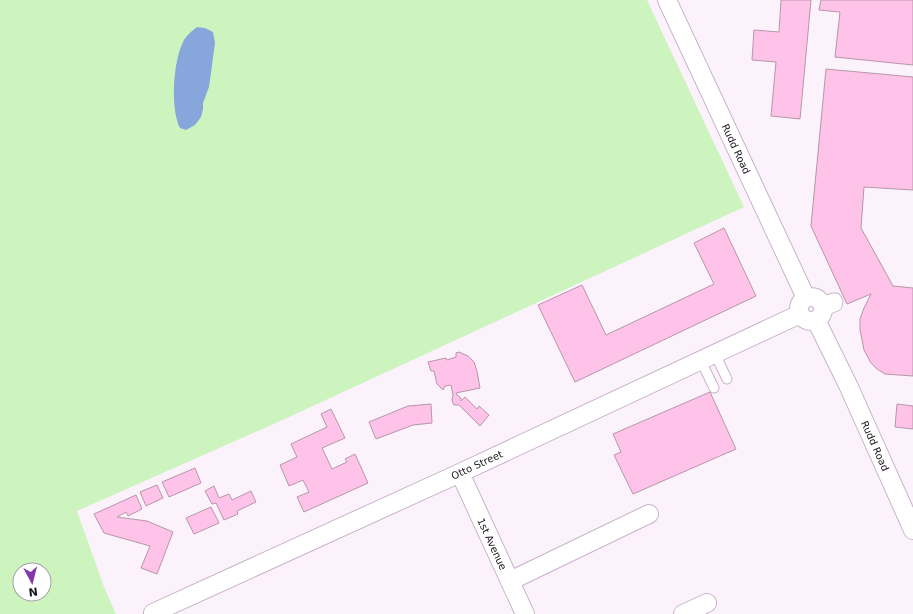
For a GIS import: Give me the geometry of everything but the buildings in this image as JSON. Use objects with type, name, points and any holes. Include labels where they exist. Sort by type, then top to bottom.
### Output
[{"type":"street","name":"Rudd Road","points":[[667,0],[813,309],[913,530]]},
{"type":"street","name":"Otto Street","points":[[153,612],[460,473],[813,309]]},
{"type":"street","name":"1st Avenue","points":[[460,473],[525,614]]},
{"type":"street","points":[[510,580],[649,514]]},
{"type":"street","points":[[683,614],[707,603]]},
{"type":"lane","points":[[708,357],[727,379]]},
{"type":"lane","points":[[708,357],[714,388]]},
{"type":"green space","points":[[0,0],[647,0],[744,207],[276,423],[77,511],[104,587],[116,614],[0,614]]},
{"type":"water","points":[[197,27],[205,28],[213,32],[215,43],[209,87],[203,103],[201,117],[195,125],[186,130],[180,128],[175,109],[175,71],[177,59],[184,40]]}]
